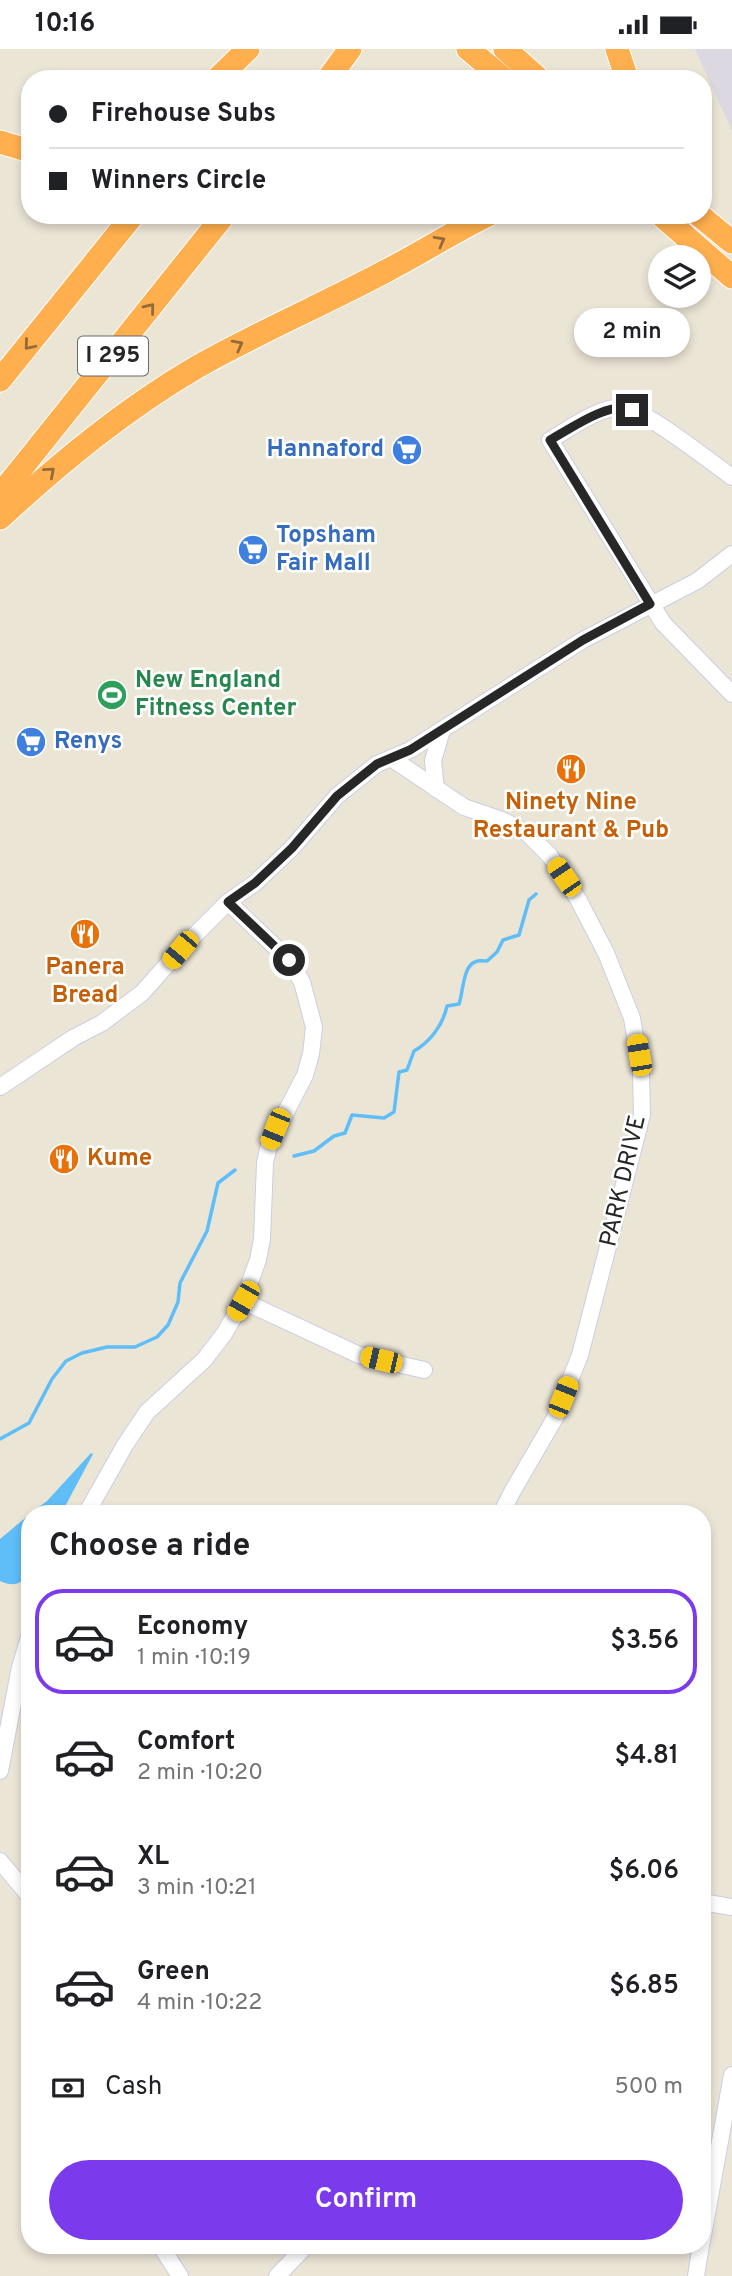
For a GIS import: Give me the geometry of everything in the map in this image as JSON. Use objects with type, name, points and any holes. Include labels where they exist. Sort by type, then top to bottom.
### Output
[{"type":"highway","points":[[226,70],[248,49]]},
{"type":"highway","points":[[247,70],[263,49]]},
{"type":"highway","points":[[335,70],[350,49]]},
{"type":"highway","points":[[468,49],[493,70]]},
{"type":"highway","points":[[505,49],[529,70]]},
{"type":"highway","points":[[616,70],[617,52]]},
{"type":"highway","points":[[617,52],[624,70]]},
{"type":"highway","points":[[0,142],[21,148]]},
{"type":"highway","name":"I 295","points":[[0,380],[126,224]]},
{"type":"highway","name":"I 295","points":[[0,495],[218,224]]},
{"type":"highway","points":[[0,518],[42,479],[94,437],[195,369],[260,333],[385,272],[472,224]]},
{"type":"highway","points":[[671,224],[732,277]]},
{"type":"highway","points":[[710,224],[732,242]]},
{"type":"street","points":[[732,477],[646,417],[625,407],[601,412],[550,440],[663,623],[732,694]]},
{"type":"street","points":[[0,1087],[73,1038],[102,1023],[142,993],[228,902],[255,883],[292,848],[337,796],[377,764],[410,750],[583,640],[697,581],[732,554]]},
{"type":"street","points":[[436,789],[433,761],[442,730]]},
{"type":"street","name":"PARK DRIVE","points":[[391,758],[464,807],[517,827],[534,839],[550,856],[578,899],[606,953],[632,1018],[641,1072],[642,1115],[580,1355],[555,1418],[506,1505]]},
{"type":"street","points":[[91,1505],[147,1412],[204,1360],[224,1334],[243,1301],[258,1260],[262,1239],[265,1163],[269,1145],[305,1075],[311,1054],[314,1027],[302,982],[289,960],[228,902]]},
{"type":"street","points":[[243,1301],[359,1355],[424,1370]]},
{"type":"street","points":[[0,1772],[21,1664]]},
{"type":"street","points":[[0,1861],[21,1886]]},
{"type":"street","points":[[711,1904],[732,1907]]},
{"type":"street","points":[[711,2189],[732,2075]]},
{"type":"street","points":[[166,2254],[180,2276]]},
{"type":"street","points":[[277,2276],[298,2254]]},
{"type":"street","points":[[696,2276],[699,2254]]},
{"type":"shaded area","points":[[695,49],[732,49],[732,131],[712,87],[712,70],[704,70]]},
{"type":"water","points":[[91,1453],[93,1454],[66,1505],[42,1505]]},
{"type":"water","points":[[21,1522],[21,1581],[13,1584],[0,1581],[0,1539]]},
{"type":"waterway","points":[[294,1156],[314,1151],[334,1136],[345,1133],[352,1115],[384,1118],[394,1112],[399,1072],[407,1070],[414,1051],[435,1032],[447,1006],[459,1004],[466,974],[471,965],[478,961],[487,961],[497,952],[503,940],[519,935],[529,900],[536,894]]},
{"type":"waterway","points":[[0,1439],[29,1423],[52,1379],[66,1361],[82,1353],[107,1347],[135,1347],[157,1337],[168,1325],[178,1302],[180,1283],[207,1231],[218,1183],[235,1170]]},
{"type":"place","name":"Hannaford","points":[[407,450]]},
{"type":"place","name":"Topsham Fair Mall","points":[[253,550]]},
{"type":"place","name":"New England Fitness Center","points":[[112,695]]},
{"type":"place","name":"Renys","points":[[31,742]]},
{"type":"place","name":"Ninety Nine Restaurant & Pub","points":[[571,769]]},
{"type":"place","name":"Panera Bread","points":[[85,934]]},
{"type":"place","name":"Kume","points":[[64,1159]]},
{"type":"route","points":[[289,960],[228,902],[255,883],[292,848],[337,796],[377,764],[410,750],[583,640],[650,604],[550,440],[601,412],[625,407],[632,410]]}]
